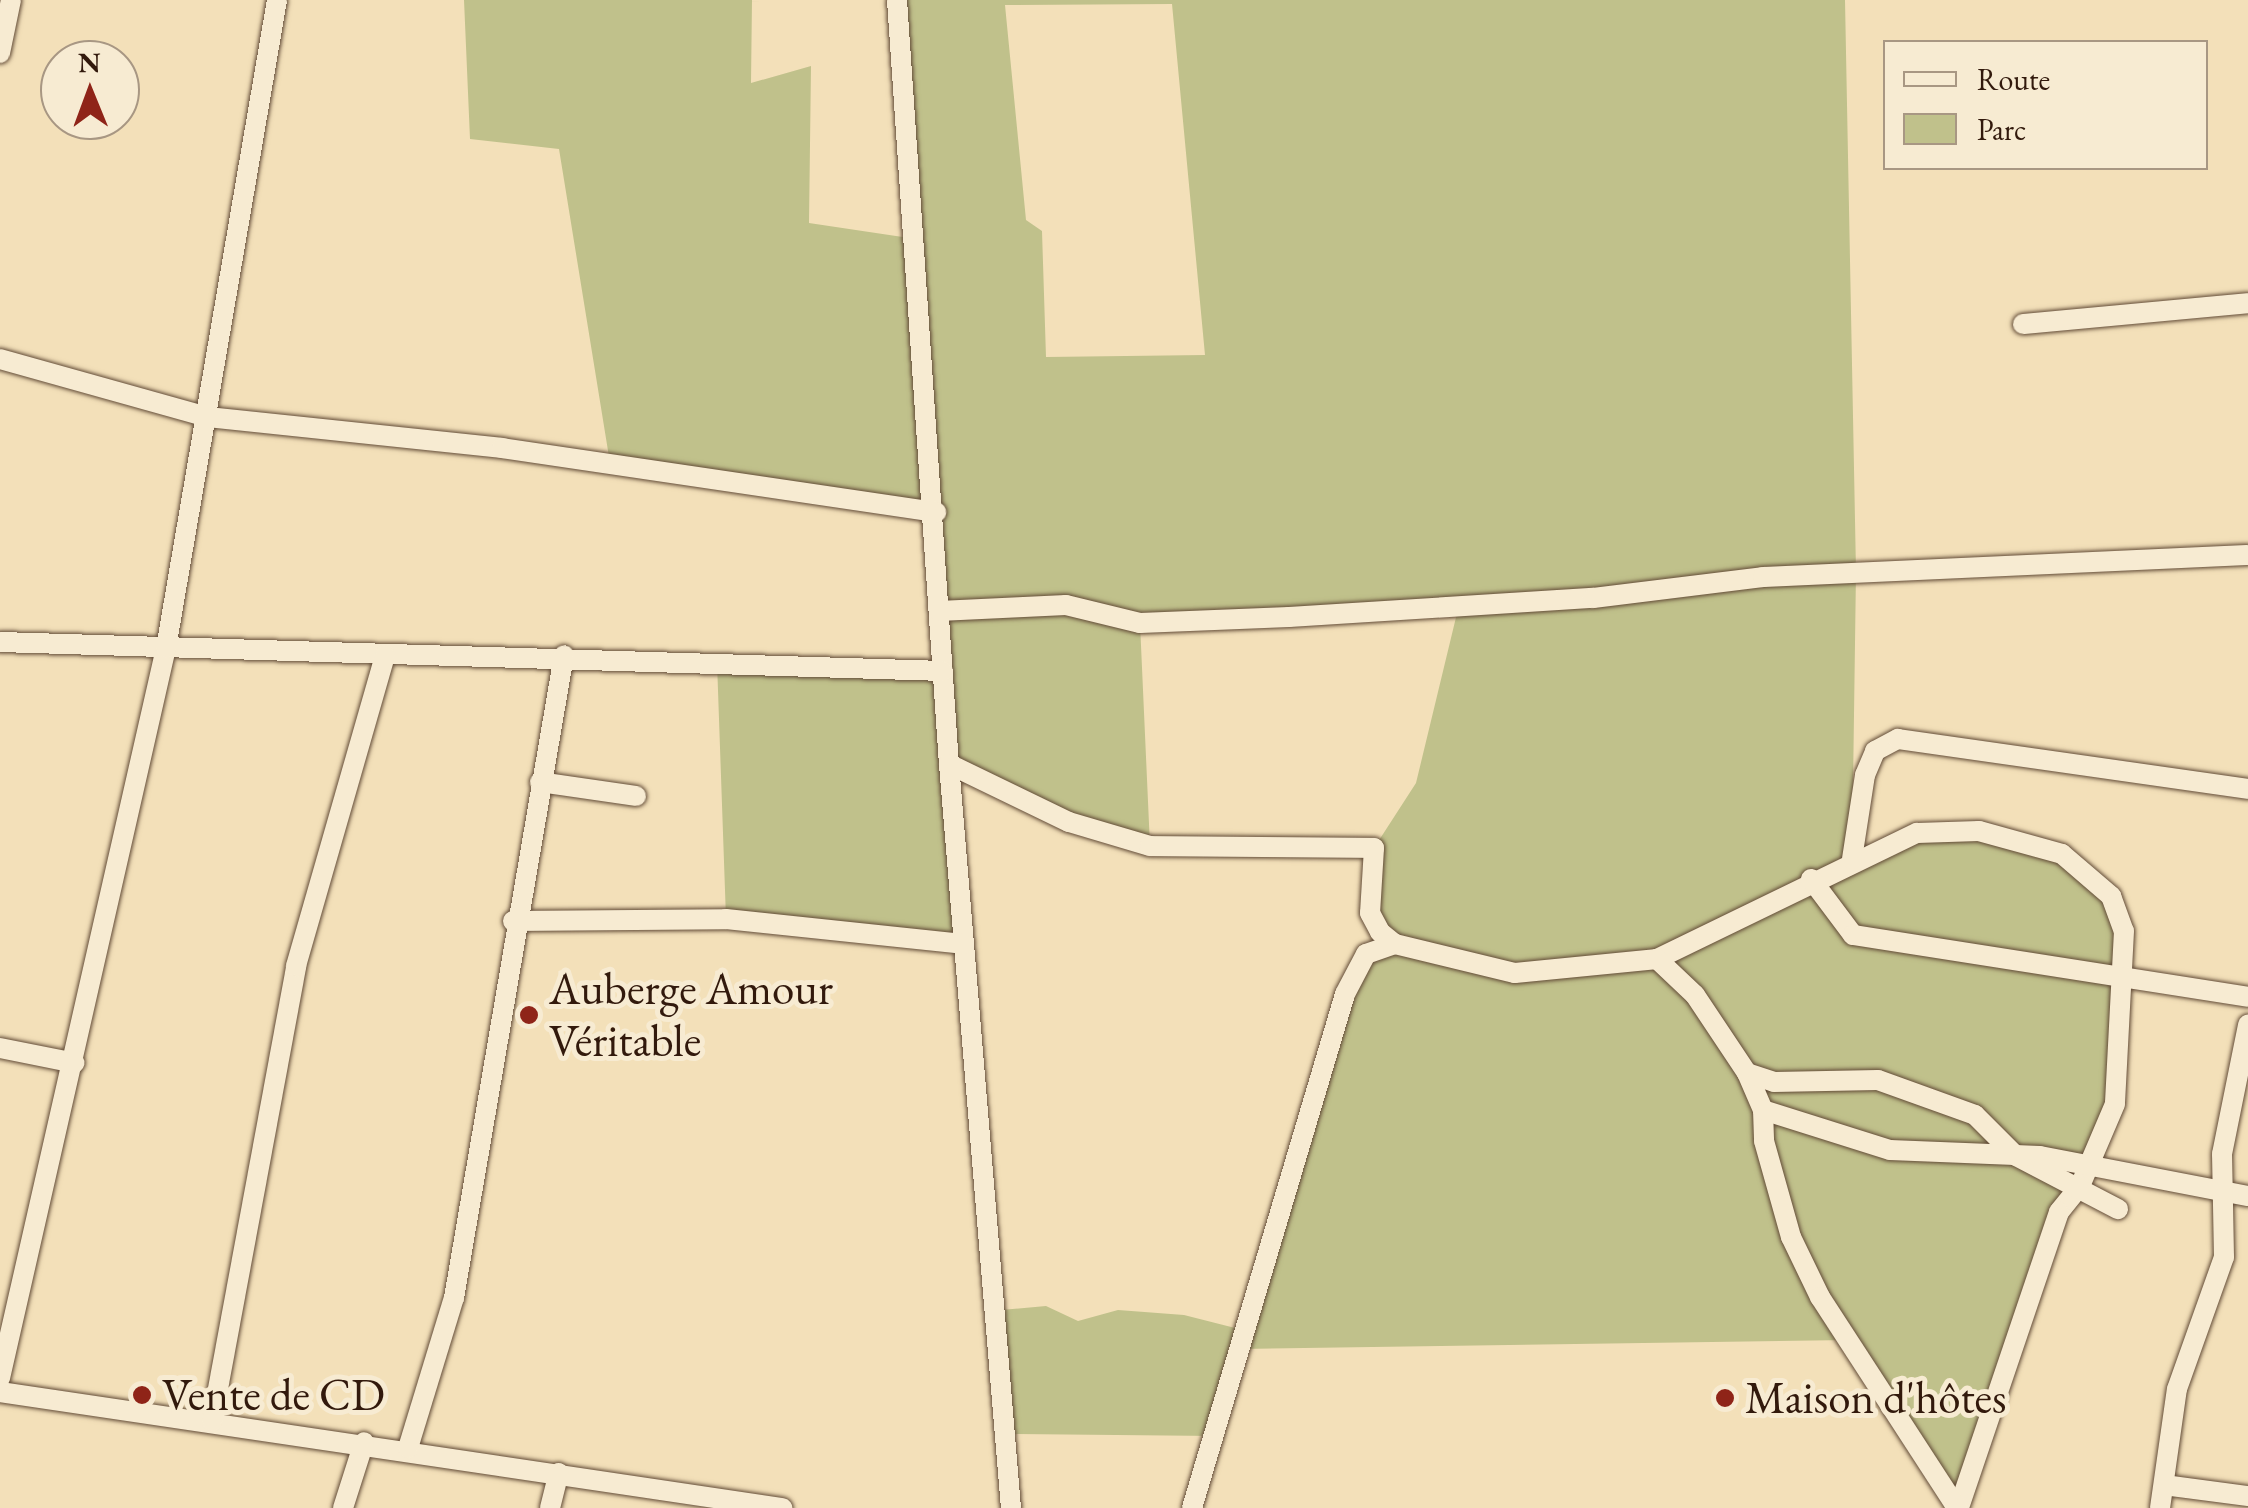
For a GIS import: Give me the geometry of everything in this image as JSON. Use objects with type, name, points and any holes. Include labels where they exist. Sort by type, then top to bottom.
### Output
[{"type":"street","points":[[0,53],[11,0]]},
{"type":"street","points":[[0,1378],[76,1063],[166,648],[277,0]]},
{"type":"street","points":[[898,0],[936,512],[942,671],[1011,1508]]},
{"type":"street","points":[[2024,324],[2248,303]]},
{"type":"street","points":[[0,359],[208,417],[502,448],[936,512]]},
{"type":"street","points":[[938,611],[1066,606],[1140,623],[1593,598],[1763,576],[2248,555]]},
{"type":"street","points":[[0,642],[386,656],[564,655],[942,671]]},
{"type":"street","points":[[408,1448],[454,1298],[513,921],[564,655]]},
{"type":"street","points":[[212,1421],[296,966],[386,656]]},
{"type":"street","points":[[1852,859],[1866,775],[1875,751],[1898,739],[2248,789]]},
{"type":"street","points":[[949,764],[1070,822],[1150,846],[1374,848],[1370,913],[1395,944]]},
{"type":"street","points":[[540,782],[636,796]]},
{"type":"street","points":[[1192,1508],[1344,994],[1366,954],[1395,944],[1516,973],[1657,959],[1852,859],[1928,831],[1979,831],[2062,854],[2112,896],[2124,931],[2116,975],[2115,1104],[2088,1167],[2059,1212],[2032,1311],[1958,1508]]},
{"type":"street","points":[[1811,878],[1853,936],[2248,996]]},
{"type":"street","points":[[513,921],[726,919],[963,944]]},
{"type":"street","points":[[1657,959],[1695,995],[1747,1074],[1763,1110],[1764,1141],[1791,1237],[1820,1297],[1958,1508]]},
{"type":"street","points":[[2160,1508],[2177,1389],[2224,1257],[2226,1191],[2222,1154],[2248,1025]]},
{"type":"street","points":[[0,1048],[76,1063]]},
{"type":"street","points":[[1747,1074],[1774,1082],[1878,1080],[1976,1116],[2016,1156],[2073,1192],[2118,1210]]},
{"type":"street","points":[[1763,1110],[1890,1150],[2016,1156],[2248,1196]]},
{"type":"street","points":[[0,1392],[408,1448],[782,1508]]},
{"type":"street","points":[[344,1508],[364,1442]]},
{"type":"street","points":[[550,1508],[559,1473]]},
{"type":"street","points":[[2164,1484],[2248,1496]]},
{"type":"green space","points":[[464,0],[752,0],[751,83],[811,66],[809,223],[916,239],[902,0],[1845,0],[1856,572],[1852,858],[1917,833],[2023,840],[2100,886],[2124,931],[2115,1104],[2059,1212],[1959,1508],[1848,1340],[1240,1349],[1216,1436],[1003,1434],[990,1311],[1046,1306],[1078,1321],[1118,1310],[1184,1315],[1243,1330],[1366,954],[1394,944],[1370,913],[1374,848],[1416,783],[1458,609],[1140,623],[1150,846],[950,765],[963,944],[726,919],[717,662],[942,671],[933,512],[610,463],[559,149],[470,139]],"holes":[[[1172,4],[1205,355],[1046,357],[1042,231],[1026,220],[1005,5]]]},
{"type":"place","name":"Auberge Amour Véritable","points":[[529,1015]]},
{"type":"place","name":"Vente de CD","points":[[142,1395]]},
{"type":"place","name":"Maison d'hôtes","points":[[1725,1398]]}]
